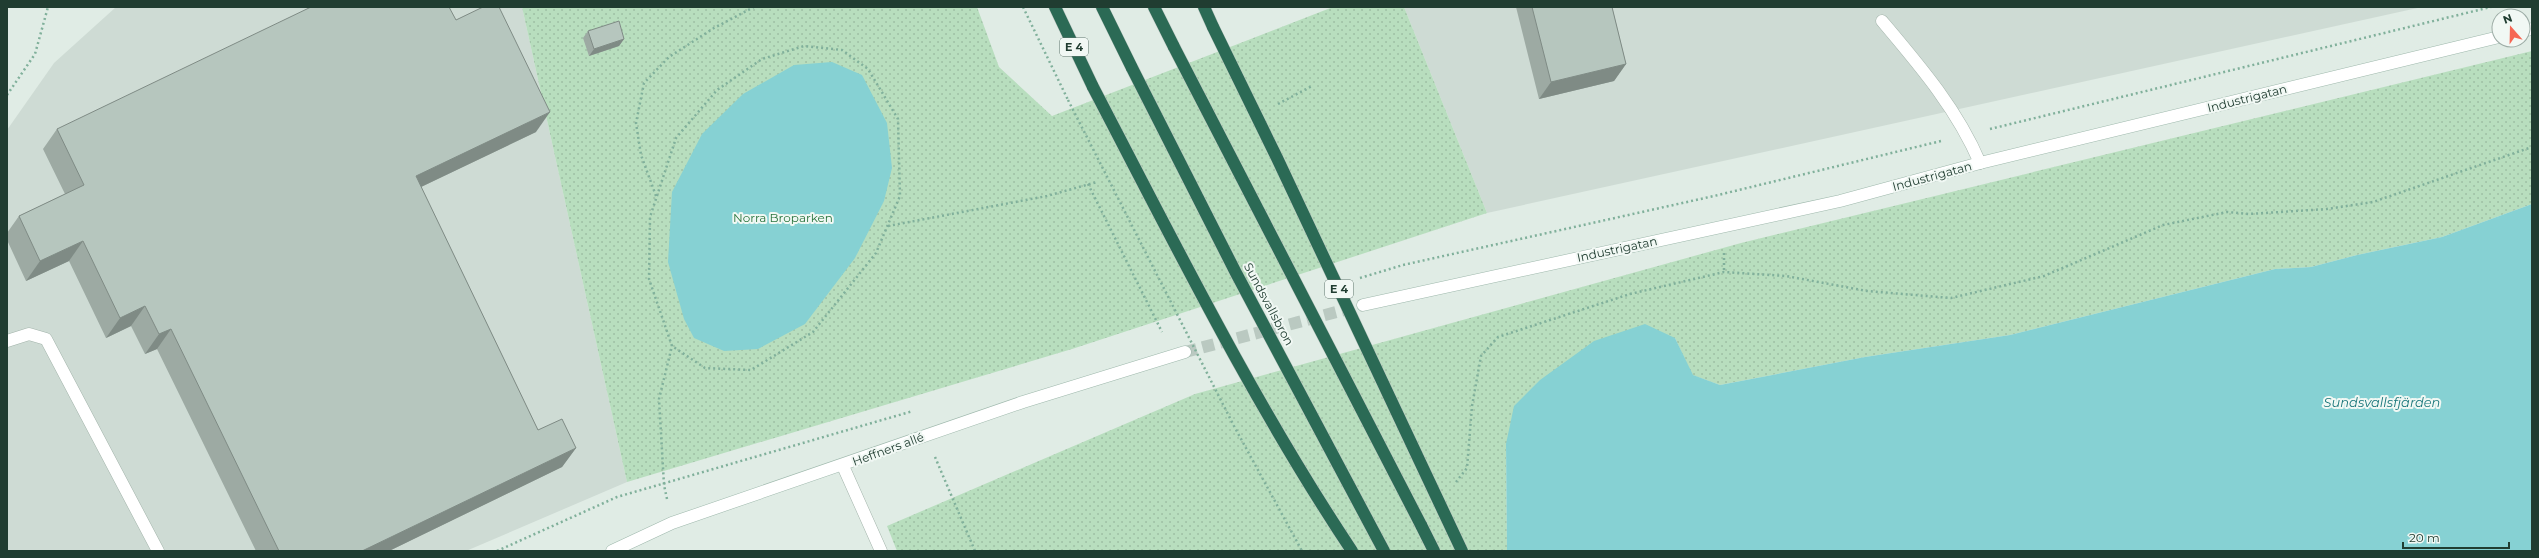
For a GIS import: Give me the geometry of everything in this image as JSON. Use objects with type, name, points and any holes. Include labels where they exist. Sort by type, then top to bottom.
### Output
[{"type":"highway","name":"E 4","points":[[1055,7],[1093,87],[1223,335],[1310,488],[1352,551]]},
{"type":"highway","name":"Sundsvallsbron","points":[[1102,7],[1236,272],[1384,551]]},
{"type":"highway","points":[[1154,7],[1282,259],[1434,551]]},
{"type":"highway","name":"E 4","points":[[1204,7],[1277,158],[1462,551]]},
{"type":"street","points":[[1882,21],[1935,85],[1968,134],[1980,163]]},
{"type":"street","name":"Industrigatan","points":[[1363,305],[1840,201],[1980,163],[2491,39]]},
{"type":"street","points":[[7,341],[29,334],[46,339],[158,551]]},
{"type":"street","name":"Heffners allé","points":[[612,551],[672,523],[843,466],[926,435],[1168,356],[1185,352]]},
{"type":"street","points":[[843,466],[881,551]]},
{"type":"path","points":[[7,94],[35,54],[48,7]]},
{"type":"path","points":[[657,196],[641,154],[636,123],[644,83],[669,57],[714,28],[754,7]]},
{"type":"path","points":[[1023,7],[1068,100],[1234,426],[1302,551]]},
{"type":"path","points":[[1359,278],[1403,264],[1714,196],[2491,7]]},
{"type":"path","points":[[672,346],[705,368],[751,370],[813,332],[876,253],[900,196],[898,120],[868,69],[842,50],[804,46],[762,60],[717,90],[676,138],[650,217],[649,279],[672,346],[660,399],[664,485],[672,523]]},
{"type":"path","points":[[1275,106],[1312,86]]},
{"type":"path","points":[[1454,484],[1467,468],[1472,406],[1481,356],[1498,337],[1630,294],[1724,272],[1786,276],[1867,291],[1951,298],[2044,276],[2163,225],[2227,212],[2249,214],[2327,209],[2373,202],[2532,147]]},
{"type":"path","points":[[887,226],[1047,196],[1097,182]]},
{"type":"path","points":[[1088,184],[1162,332]]},
{"type":"path","points":[[1154,335],[1168,331]]},
{"type":"path","points":[[497,551],[617,497],[664,485],[917,410],[975,551]]},
{"type":"shaded area","points":[[116,7],[522,7],[627,482],[466,551],[7,551],[7,130],[54,63]]},
{"type":"shaded area","points":[[1404,7],[2422,7],[1487,213]]},
{"type":"green space","name":"Norra Broparken","points":[[522,7],[977,7],[999,67],[1052,116],[1333,7],[1404,7],[1487,213],[1072,349],[627,482]]},
{"type":"green space","points":[[2532,51],[2532,204],[2442,237],[2357,255],[2311,267],[2275,269],[2010,335],[1865,357],[1720,385],[1692,375],[1675,338],[1506,444],[1507,551],[897,551],[887,526],[1195,394],[1741,243]]},
{"type":"water","points":[[832,62],[862,75],[887,123],[892,168],[884,201],[855,258],[805,324],[758,349],[724,351],[694,338],[684,319],[668,262],[672,192],[702,134],[743,94],[794,65]]},
{"type":"water","name":"Sundsvallsfjärden","points":[[2532,204],[2532,551],[1507,551],[1506,444],[1514,406],[1540,380],[1594,341],[1645,324],[1675,338],[1693,375],[1720,385],[1865,357],[2010,335],[2275,269],[2311,267],[2357,255],[2442,237]]},
{"type":"building","points":[[311,7],[449,7],[456,20],[483,7],[499,7],[550,112],[416,176],[538,430],[562,419],[576,448],[362,551],[279,551],[171,329],[159,334],[145,306],[120,318],[83,241],[40,261],[19,216],[84,185],[57,129]]},
{"type":"building","points":[[1532,7],[1612,7],[1626,64],[1551,82]]},
{"type":"building","points":[[619,21],[624,39],[594,49],[588,31]]},
{"type":"tunnel","points":[[1185,352],[1363,305]]}]
